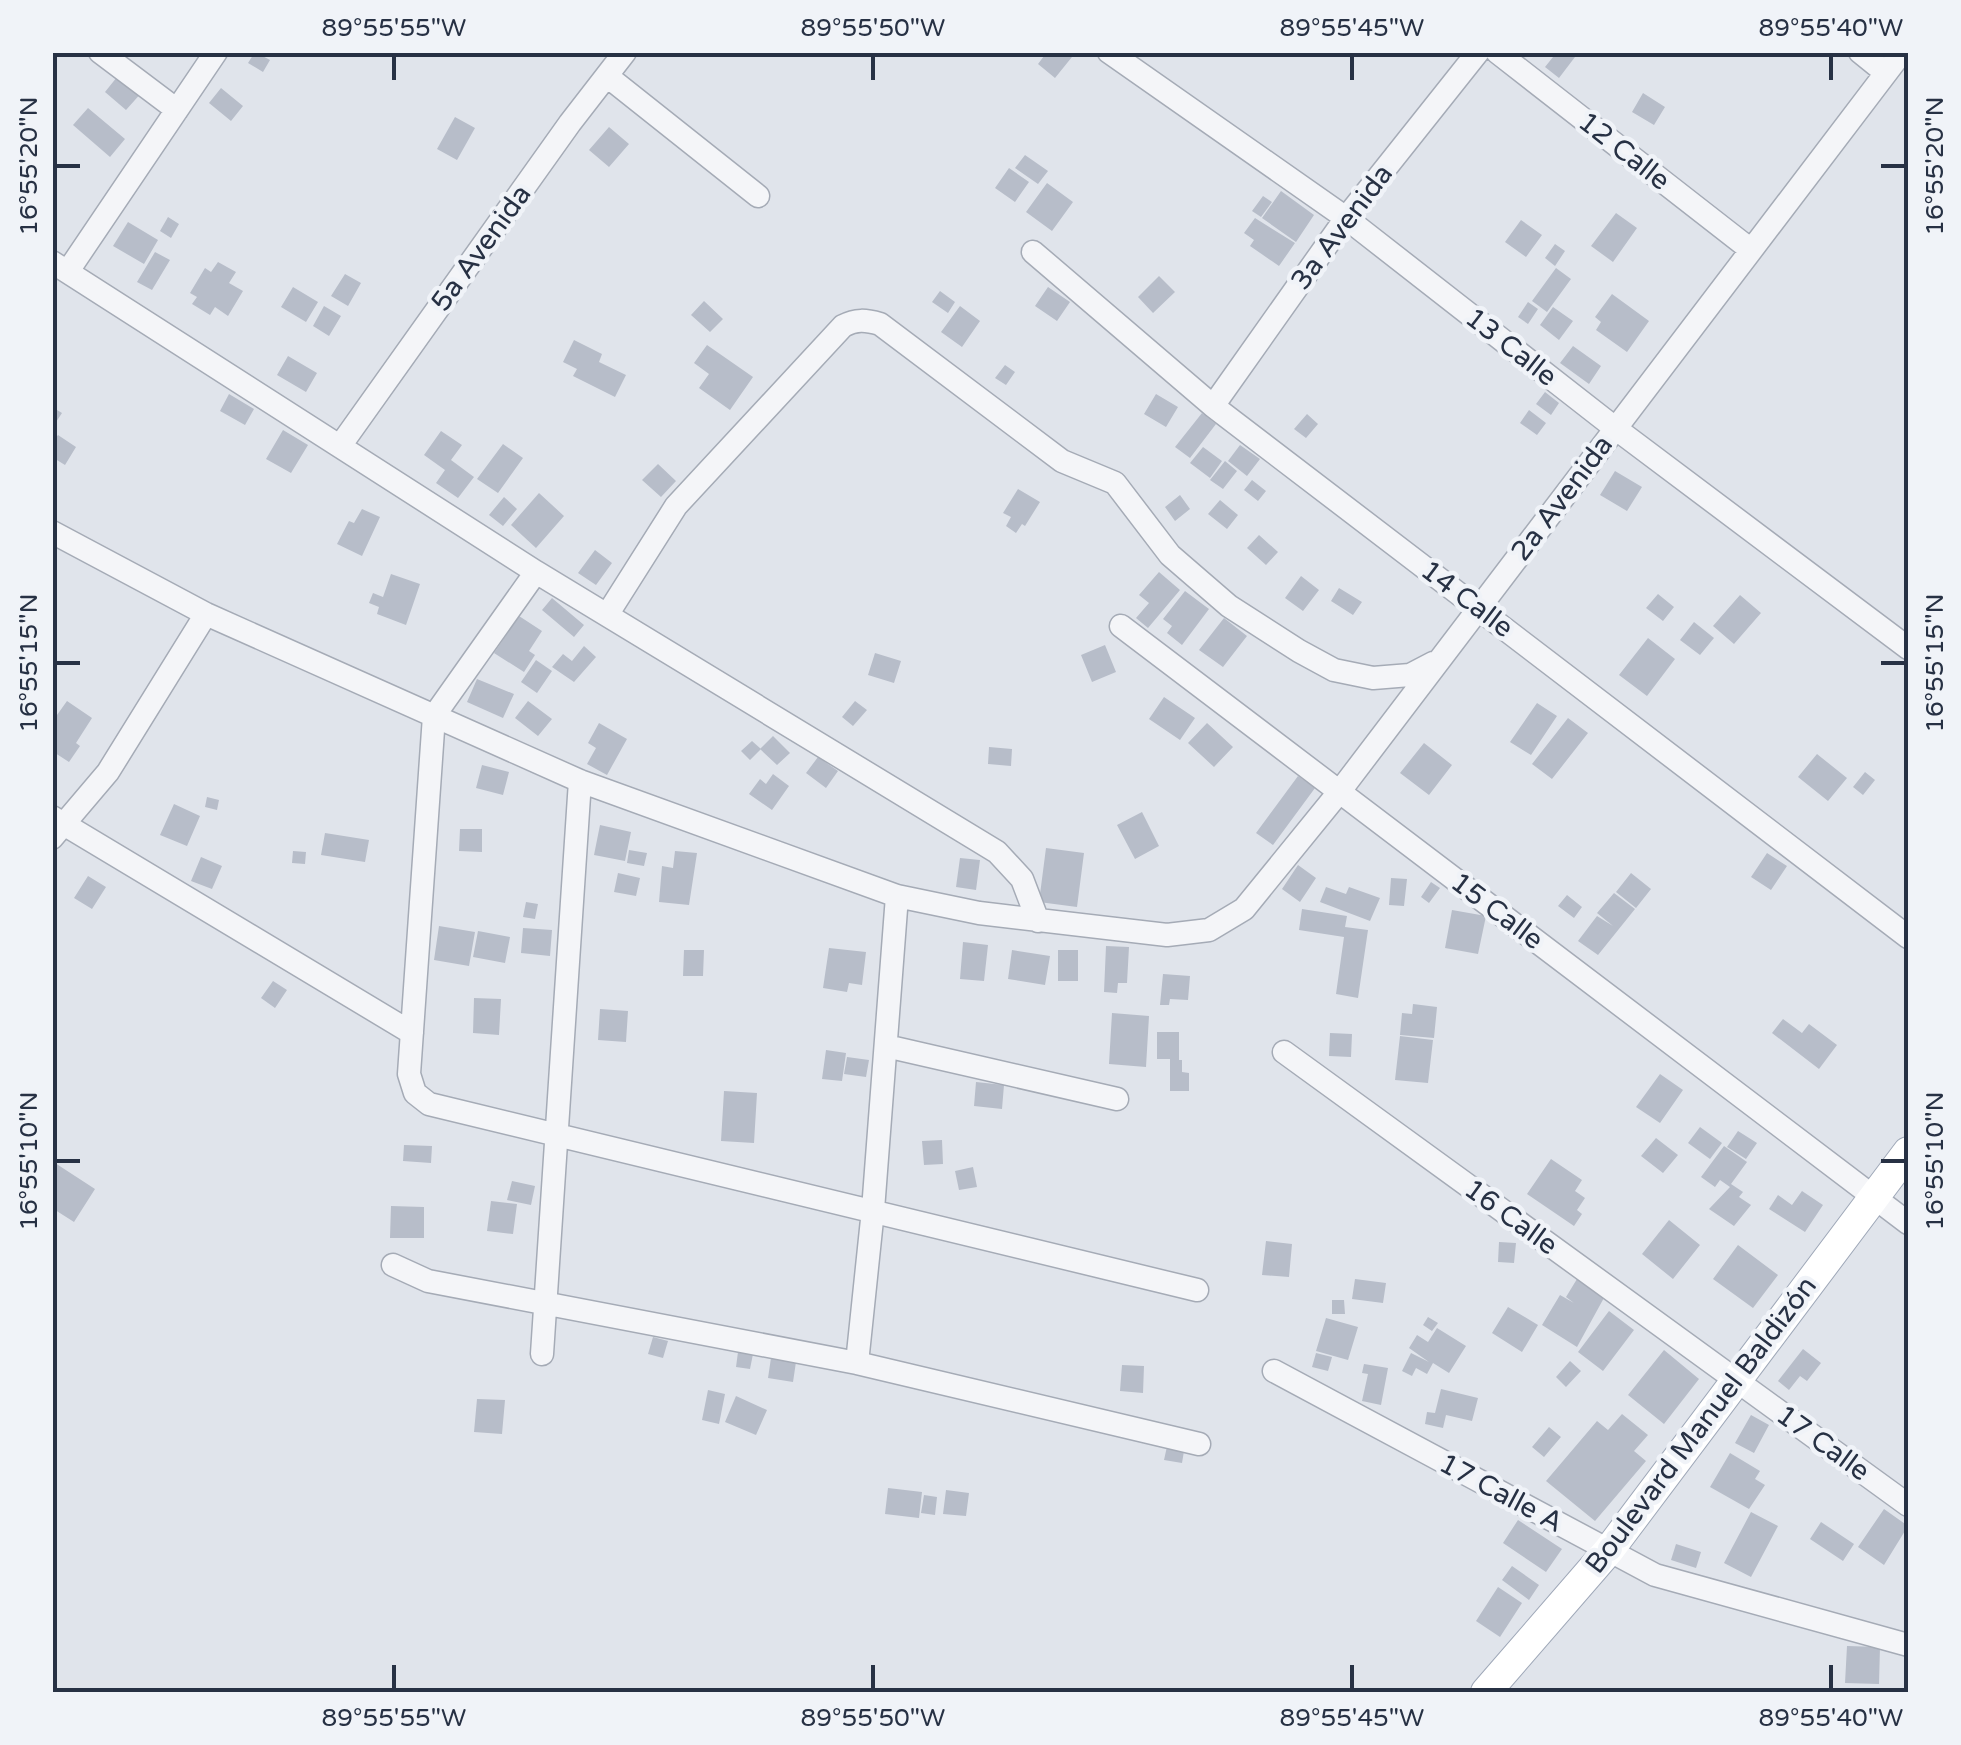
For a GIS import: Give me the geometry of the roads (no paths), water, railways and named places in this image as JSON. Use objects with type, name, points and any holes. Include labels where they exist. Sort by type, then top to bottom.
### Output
[{"type":"main road","name":"Boulevard Manuel Baldizón","points":[[1486,1692],[1609,1550],[1908,1152]]},
{"type":"street","points":[[100,52],[177,110]]},
{"type":"street","points":[[52,532],[206,614],[580,781],[898,896],[978,914],[1038,921],[1022,879],[997,852],[536,572],[60,267],[216,52]]},
{"type":"street","name":"5a Avenida","points":[[340,446],[626,52]]},
{"type":"street","name":"13 Calle","points":[[1109,52],[1346,218],[1615,428],[1908,648]]},
{"type":"street","name":"3a Avenida","points":[[1213,406],[1346,218],[1478,52]]},
{"type":"street","name":"12 Calle","points":[[1497,52],[1751,250]]},
{"type":"street","points":[[1860,52],[1886,73]]},
{"type":"street","name":"2a Avenida","points":[[1038,921],[1167,935],[1208,930],[1244,909],[1340,791],[1902,52]]},
{"type":"street","points":[[607,76],[758,196]]},
{"type":"street","name":"14 Calle","points":[[1033,252],[1213,406],[1908,937]]},
{"type":"street","points":[[607,615],[676,506],[843,326],[854,320],[868,320],[880,324],[1062,461],[1115,483],[1170,555],[1229,606],[1299,652],[1334,670],[1374,678],[1410,675],[1441,659]]},
{"type":"street","points":[[536,572],[434,716],[409,1074],[414,1093],[429,1104],[1197,1290]]},
{"type":"street","points":[[206,614],[108,772],[56,826],[412,1033]]},
{"type":"street","name":"15 Calle","points":[[1121,626],[1873,1196]]},
{"type":"street","points":[[542,1354],[580,781]]},
{"type":"street","points":[[857,1363],[898,896]]},
{"type":"street","points":[[886,1046],[1117,1099]]},
{"type":"street","name":"16 Calle","points":[[1284,1052],[1738,1381]]},
{"type":"street","points":[[1873,1196],[1908,1223]]},
{"type":"street","points":[[392,1265],[428,1282],[857,1363],[1199,1444]]},
{"type":"street","name":"17 Calle A","points":[[1274,1370],[1655,1575],[1908,1644]]},
{"type":"street","name":"17 Calle","points":[[1738,1381],[1908,1505]]}]
